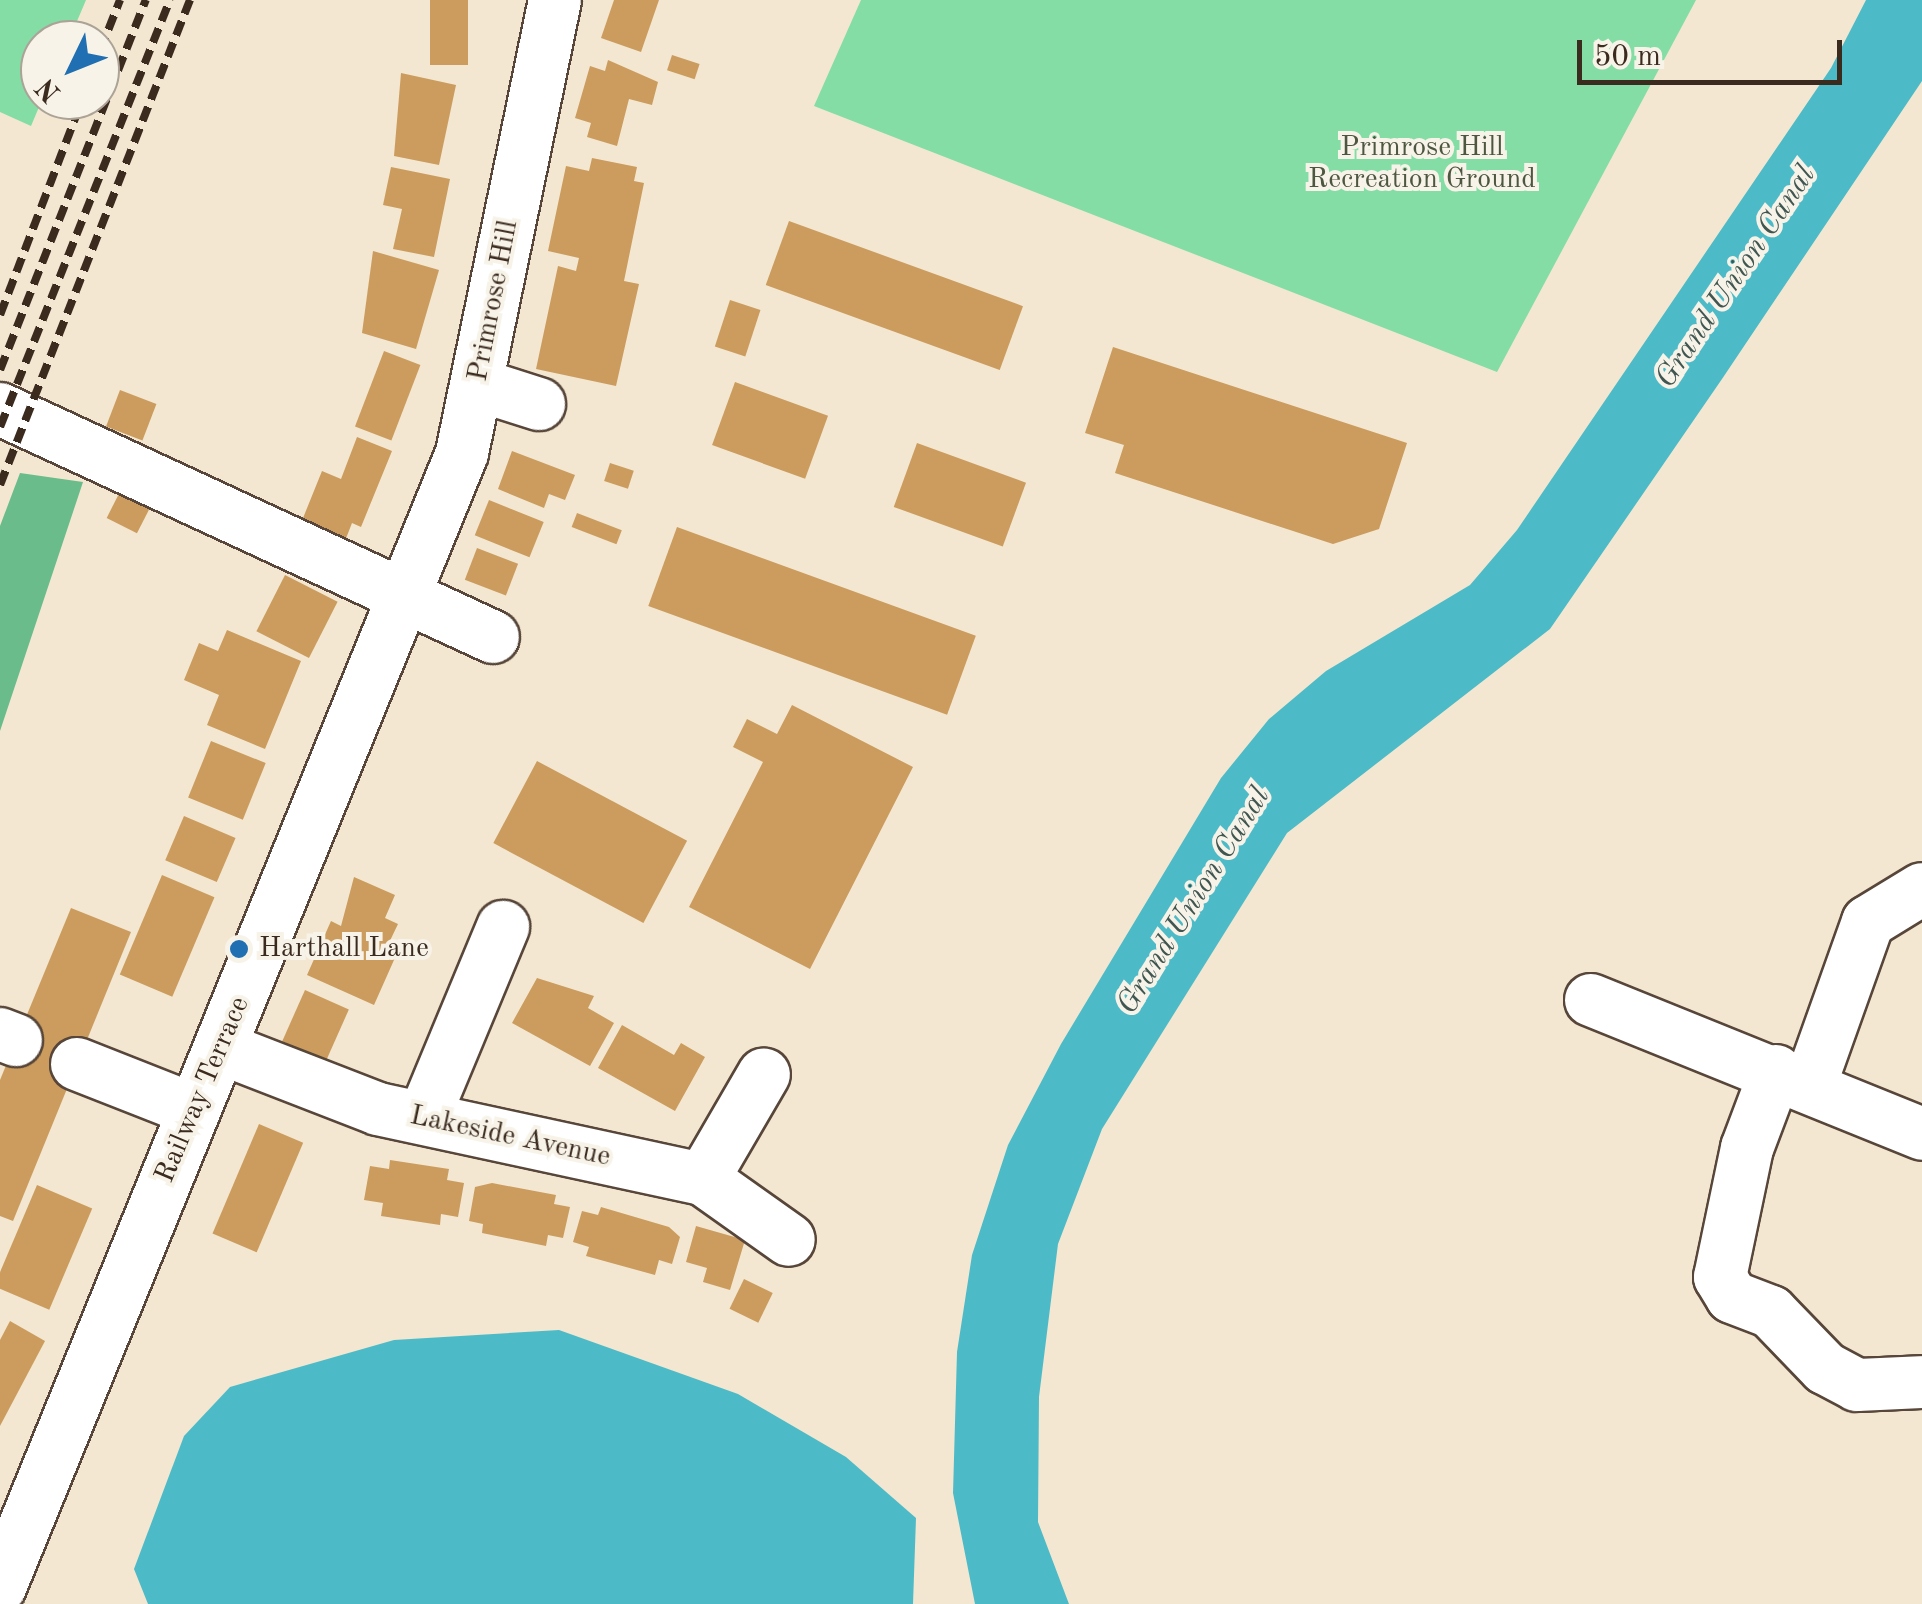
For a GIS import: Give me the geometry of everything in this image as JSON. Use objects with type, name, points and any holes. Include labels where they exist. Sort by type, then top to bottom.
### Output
[{"type":"street","name":"Primrose Hill","points":[[405,593],[479,384],[556,0]]},
{"type":"street","points":[[479,384],[539,404]]},
{"type":"street","points":[[0,409],[493,636]]},
{"type":"street","name":"Railway Terrace","points":[[0,1587],[405,593]]},
{"type":"street","points":[[1922,889],[1868,922],[1793,1078],[1747,1148],[1720,1278],[1732,1296],[1771,1312],[1825,1368],[1857,1385],[1922,1382]]},
{"type":"street","points":[[424,1117],[503,927]]},
{"type":"street","points":[[1592,1000],[1793,1078],[1922,1134]]},
{"type":"street","name":"Lakeside Avenue","points":[[221,1048],[341,1097],[703,1179],[789,1240]]},
{"type":"street","points":[[77,1064],[194,1110]]},
{"type":"street","points":[[703,1179],[764,1074]]},
{"type":"green space","points":[[0,0],[86,0],[78,20],[20,20],[20,120],[34,120],[31,126],[0,112]]},
{"type":"green space","name":"Primrose Hill Recreation Ground","points":[[861,0],[1696,0],[1497,372],[814,106]]},
{"type":"green space","points":[[20,473],[83,482],[0,731],[0,526]]},
{"type":"water","name":"Grand Union Canal","points":[[1866,0],[1922,0],[1922,81],[1722,379],[1550,629],[1287,833],[1102,1129],[1058,1244],[1039,1397],[1038,1522],[1069,1604],[975,1604],[953,1493],[957,1352],[972,1255],[1008,1145],[1061,1044],[1221,778],[1269,719],[1326,671],[1470,585],[1517,530],[1831,68]]},
{"type":"water","points":[[559,1330],[738,1394],[846,1457],[916,1518],[913,1604],[148,1604],[134,1569],[184,1436],[230,1387],[394,1340]]},
{"type":"building","points":[[430,0],[468,0],[468,65],[430,65]]},
{"type":"building","points":[[614,0],[659,0],[641,52],[601,38]]},
{"type":"building","points":[[672,55],[700,64],[695,79],[667,70]]},
{"type":"building","points":[[608,60],[658,82],[652,105],[629,99],[617,146],[587,137],[591,123],[575,118],[590,66],[605,71]]},
{"type":"building","points":[[401,73],[456,85],[439,165],[394,156]]},
{"type":"building","points":[[592,158],[637,167],[634,181],[644,183],[624,281],[639,284],[616,386],[536,369],[558,266],[576,271],[579,258],[548,251],[566,166],[589,171]]},
{"type":"building","points":[[391,167],[450,179],[434,257],[393,249],[402,209],[383,205]]},
{"type":"building","points":[[789,221],[1023,306],[1000,370],[766,285]]},
{"type":"building","points":[[373,251],[439,270],[416,349],[362,333]]},
{"type":"building","points":[[730,300],[760,310],[745,356],[715,347]]},
{"type":"building","points":[[1113,347],[1407,443],[1379,529],[1333,544],[1115,473],[1124,445],[1085,433]]},
{"type":"building","points":[[384,351],[420,365],[391,441],[355,427]]},
{"type":"building","points":[[735,382],[828,416],[805,479],[712,445]]},
{"type":"building","points":[[120,390],[156,404],[142,440],[106,426]]},
{"type":"building","points":[[357,437],[392,451],[361,527],[352,523],[345,541],[301,523],[322,471],[341,479]]},
{"type":"building","points":[[917,443],[1026,483],[1003,547],[894,507]]},
{"type":"building","points":[[512,451],[575,475],[565,500],[549,494],[544,508],[498,489]]},
{"type":"building","points":[[610,463],[634,471],[628,489],[604,481]]},
{"type":"building","points":[[128,476],[158,491],[137,533],[107,518]]},
{"type":"building","points":[[489,500],[544,522],[529,557],[475,535]]},
{"type":"building","points":[[577,513],[622,530],[616,544],[572,527]]},
{"type":"building","points":[[677,527],[976,636],[947,715],[648,606]]},
{"type":"building","points":[[477,548],[518,564],[506,596],[465,580]]},
{"type":"building","points":[[285,575],[338,602],[309,658],[256,631]]},
{"type":"building","points":[[227,630],[301,661],[265,749],[207,725],[219,695],[184,680],[199,643],[218,651]]},
{"type":"building","points":[[792,705],[913,767],[810,969],[689,907],[763,762],[733,747],[747,719],[777,734]]},
{"type":"building","points":[[211,741],[266,763],[243,820],[188,798]]},
{"type":"building","points":[[537,761],[687,841],[643,923],[493,843]]},
{"type":"building","points":[[184,816],[236,838],[217,882],[165,860]]},
{"type":"building","points":[[162,875],[214,897],[172,997],[120,974]]},
{"type":"building","points":[[354,877],[395,895],[385,918],[398,924],[387,947],[398,951],[374,1005],[307,975],[331,921],[341,926]]},
{"type":"building","points":[[71,908],[131,932],[13,1221],[0,1216],[0,1080]]},
{"type":"building","points":[[537,978],[594,996],[588,1008],[614,1023],[590,1066],[512,1023]]},
{"type":"building","points":[[305,990],[349,1010],[326,1061],[282,1041]]},
{"type":"building","points":[[622,1025],[674,1055],[681,1043],[705,1057],[675,1111],[598,1068]]},
{"type":"building","points":[[259,1124],[303,1143],[257,1252],[213,1234]]},
{"type":"building","points":[[390,1160],[449,1169],[447,1180],[464,1183],[458,1217],[441,1214],[440,1225],[381,1216],[383,1203],[364,1200],[370,1166],[389,1169]]},
{"type":"building","points":[[492,1183],[556,1195],[554,1204],[570,1207],[563,1238],[548,1235],[546,1246],[482,1233],[483,1224],[469,1221],[475,1187]]},
{"type":"building","points":[[37,1185],[92,1208],[49,1310],[0,1289],[0,1272]]},
{"type":"building","points":[[601,1207],[669,1227],[680,1237],[672,1264],[659,1260],[655,1275],[586,1256],[589,1247],[573,1242],[582,1211],[598,1215]]},
{"type":"building","points":[[696,1226],[745,1240],[730,1290],[703,1282],[707,1268],[686,1262]]},
{"type":"building","points":[[744,1279],[773,1293],[758,1323],[730,1309]]},
{"type":"building","points":[[10,1321],[45,1341],[0,1426],[0,1340]]},
{"type":"railway","points":[[112,20],[120,0]]},
{"type":"railway","points":[[0,370],[146,0]]},
{"type":"railway","points":[[0,427],[170,0]]},
{"type":"railway","points":[[0,485],[190,0]]},
{"type":"railway","points":[[0,315],[74,120]]},
{"type":"place","name":"Harthall Lane","points":[[239,949]]}]
